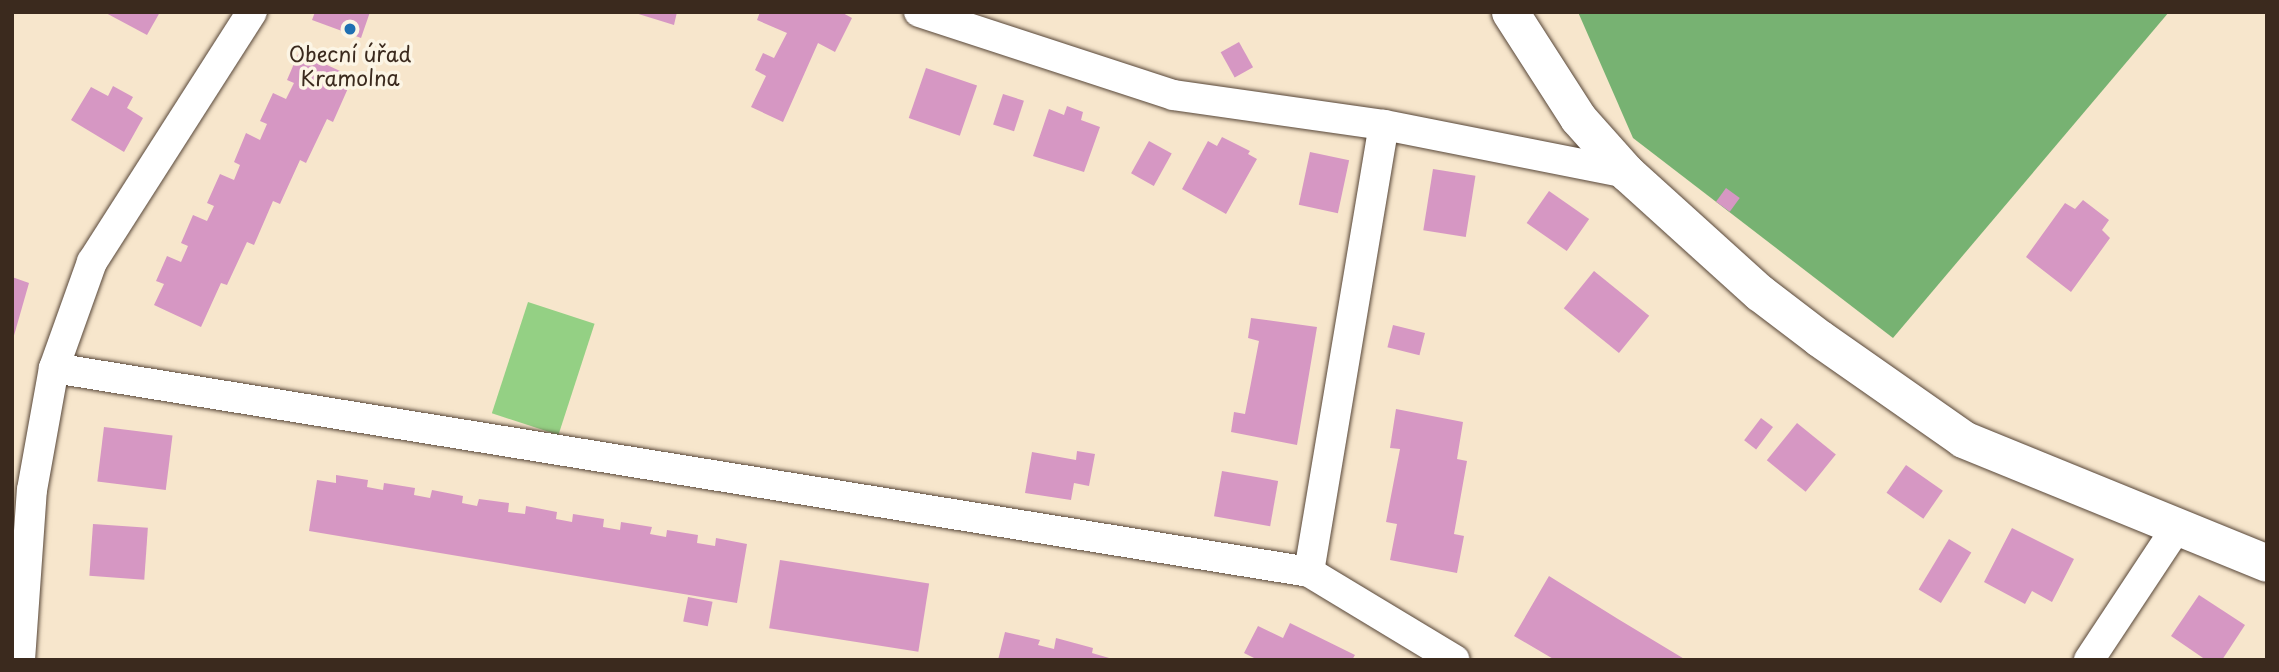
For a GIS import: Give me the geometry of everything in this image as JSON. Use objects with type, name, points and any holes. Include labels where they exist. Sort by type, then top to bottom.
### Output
[{"type":"street","points":[[20,660],[32,490],[54,368],[92,262],[252,12]]},
{"type":"street","points":[[919,12],[1173,94],[1384,125],[1626,173]]},
{"type":"street","points":[[1510,12],[1578,118],[1626,173],[1760,293],[1963,439],[2267,563]]},
{"type":"street","points":[[1310,572],[1384,125]]},
{"type":"street","points":[[54,368],[1310,572],[1455,660]]},
{"type":"street","points":[[2089,660],[2177,527]]},
{"type":"green space","points":[[1578,12],[2169,12],[1893,338],[1633,138]]},
{"type":"green space","points":[[528,302],[595,324],[558,435],[492,413]]},
{"type":"building","points":[[104,12],[160,12],[147,35]]},
{"type":"building","name":"Obecní úřad Kramolna","points":[[315,12],[370,12],[361,38],[312,20]]},
{"type":"building","points":[[632,12],[677,12],[674,25]]},
{"type":"building","points":[[760,12],[841,12],[852,18],[835,52],[818,43],[783,122],[751,107],[766,76],[755,70],[763,53],[774,58],[787,33],[757,20]]},
{"type":"building","points":[[1239,42],[1253,67],[1235,78],[1221,52]]},
{"type":"building","points":[[299,52],[353,77],[333,122],[327,119],[306,163],[300,160],[280,204],[273,201],[254,245],[247,242],[227,285],[221,283],[201,327],[154,305],[164,284],[156,281],[167,256],[181,262],[188,246],[181,243],[193,215],[207,221],[214,206],[207,203],[220,174],[234,180],[240,165],[234,162],[246,133],[260,140],[267,124],[260,121],[273,93],[286,99],[294,83],[287,80]]},
{"type":"building","points":[[926,68],[977,86],[960,136],[909,118]]},
{"type":"building","points":[[113,86],[133,97],[127,108],[143,118],[124,152],[71,120],[91,87],[108,96]]},
{"type":"building","points":[[1003,94],[1024,101],[1014,131],[993,124]]},
{"type":"building","points":[[1067,106],[1083,112],[1081,120],[1100,127],[1084,172],[1033,156],[1049,109],[1064,115]]},
{"type":"building","points":[[1222,137],[1250,151],[1248,154],[1257,159],[1226,214],[1182,189],[1208,141],[1217,146]]},
{"type":"building","points":[[1149,141],[1172,154],[1154,186],[1131,173]]},
{"type":"building","points":[[1310,152],[1349,160],[1338,213],[1299,205]]},
{"type":"building","points":[[1433,169],[1475,176],[1466,237],[1423,230]]},
{"type":"building","points":[[1726,188],[1740,198],[1730,212],[1716,202]]},
{"type":"building","points":[[1549,191],[1589,219],[1567,251],[1527,223]]},
{"type":"building","points":[[2083,200],[2109,220],[2102,230],[2110,238],[2071,292],[2026,257],[2065,203],[2075,209]]},
{"type":"building","points":[[1594,271],[1649,316],[1619,353],[1564,308]]},
{"type":"building","points":[[12,277],[29,283],[13,339],[12,339]]},
{"type":"building","points":[[1251,318],[1317,327],[1297,445],[1231,432],[1234,412],[1245,414],[1259,341],[1248,338]]},
{"type":"building","points":[[1393,325],[1425,333],[1419,355],[1387,347]]},
{"type":"building","points":[[1396,409],[1463,422],[1457,459],[1467,461],[1454,534],[1464,536],[1457,573],[1390,560],[1397,524],[1386,522],[1400,449],[1390,448]]},
{"type":"building","points":[[1761,418],[1773,427],[1756,449],[1744,440]]},
{"type":"building","points":[[1797,423],[1836,454],[1806,492],[1767,460]]},
{"type":"building","points":[[104,427],[172,435],[166,490],[97,482]]},
{"type":"building","points":[[1077,451],[1095,454],[1089,486],[1074,483],[1071,500],[1025,493],[1032,452],[1076,460]]},
{"type":"building","points":[[1906,465],[1943,491],[1923,519],[1886,493]]},
{"type":"building","points":[[1222,471],[1278,481],[1270,526],[1214,516]]},
{"type":"building","points":[[336,475],[368,480],[367,487],[383,490],[384,483],[415,488],[414,495],[430,498],[432,490],[463,496],[462,503],[477,506],[479,499],[509,503],[508,512],[525,514],[526,506],[557,512],[556,519],[572,522],[573,514],[604,519],[603,527],[620,530],[621,522],[652,527],[650,534],[666,537],[667,530],[698,535],[697,543],[715,546],[716,538],[747,544],[737,603],[309,531],[317,480],[336,483]]},
{"type":"building","points":[[93,524],[148,528],[144,580],[89,576]]},
{"type":"building","points":[[2012,528],[2074,559],[2052,602],[2032,591],[2025,604],[1984,582]]},
{"type":"building","points":[[1949,539],[1971,552],[1941,603],[1919,590]]},
{"type":"building","points":[[780,560],[929,584],[918,652],[769,628]]},
{"type":"building","points":[[1549,576],[1686,660],[1555,660],[1514,636]]},
{"type":"building","points":[[2199,595],[2245,625],[2222,660],[2206,660],[2171,636]]},
{"type":"building","points":[[688,597],[713,602],[708,626],[683,622]]},
{"type":"building","points":[[1290,623],[1355,655],[1352,660],[1258,660],[1244,653],[1258,626],[1283,638]]},
{"type":"building","points":[[1005,632],[1040,640],[1038,645],[1054,649],[1056,638],[1093,648],[1092,653],[1116,660],[998,660]]},
{"type":"place","name":"Obecní úřad Kramolna","points":[[350,29]]}]
